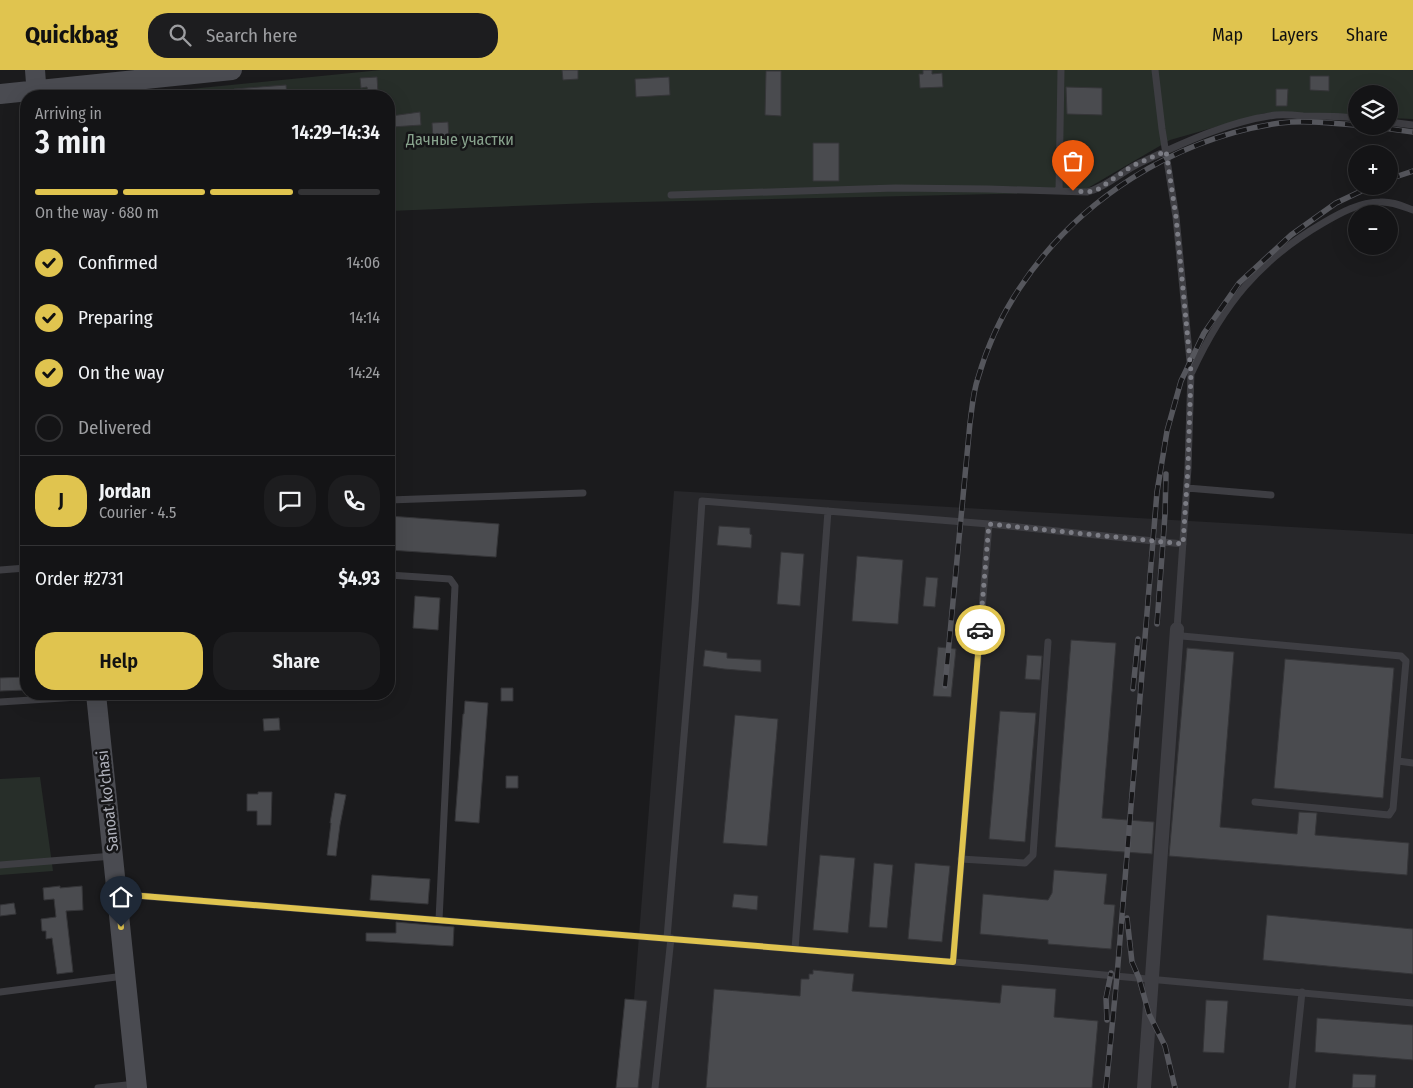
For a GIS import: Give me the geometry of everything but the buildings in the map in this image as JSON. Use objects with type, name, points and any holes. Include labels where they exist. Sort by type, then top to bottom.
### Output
[{"type":"main road","points":[[0,94],[36,85],[232,70]]},
{"type":"main road","name":"Sanoat ko'chasi","points":[[97,700],[137,1086]]},
{"type":"street","points":[[1144,1088],[1150,979],[1177,629]]},
{"type":"lane","points":[[1059,191],[1061,70]]},
{"type":"lane","points":[[1155,70],[1176,217],[1191,372],[1187,488],[1177,629],[1182,636],[1401,656],[1406,661],[1393,809],[1389,815],[1255,802]]},
{"type":"lane","points":[[671,195],[895,188],[1088,192],[1097,190],[1132,166],[1166,151],[1211,132],[1259,118],[1279,115],[1348,117]]},
{"type":"lane","points":[[1398,123],[1413,125]]},
{"type":"lane","points":[[1191,372],[1205,342],[1230,303],[1273,257],[1306,233],[1337,215],[1363,204],[1393,203],[1413,210]]},
{"type":"lane","points":[[1187,488],[1271,495]]},
{"type":"lane","points":[[395,500],[584,493]]},
{"type":"lane","points":[[656,1088],[702,501],[989,524],[1183,544]]},
{"type":"lane","points":[[795,949],[828,511]]},
{"type":"lane","points":[[953,962],[989,524]]},
{"type":"lane","points":[[0,570],[20,568]]},
{"type":"lane","points":[[395,575],[450,579],[455,586],[439,920]]},
{"type":"lane","points":[[961,859],[1025,863],[1032,855],[1048,642]]},
{"type":"lane","points":[[0,702],[27,700]]},
{"type":"lane","points":[[1398,761],[1413,763]]},
{"type":"lane","points":[[0,866],[113,856]]},
{"type":"lane","points":[[118,894],[669,938],[1413,1003]]},
{"type":"lane","points":[[0,992],[125,976]]},
{"type":"lane","points":[[1292,1088],[1302,992]]},
{"type":"lane","points":[[100,1088],[137,1086]]},
{"type":"shaded area","points":[[674,491],[1413,534],[1413,1088],[627,1088]]},
{"type":"green space","name":"Дачные участки","points":[[381,70],[1413,70],[1413,119],[1398,118],[1398,85],[1348,85],[1348,117],[1265,113],[1170,140],[1081,192],[593,203],[395,211],[395,90],[180,90]]},
{"type":"green space","points":[[40,777],[53,871],[0,875],[0,779]]},
{"type":"railway","points":[[945,686],[970,423],[976,383],[1000,321],[1019,289],[1043,257],[1069,228],[1099,201],[1132,178],[1167,159],[1203,143],[1241,131],[1280,123],[1308,122],[1348,124]]},
{"type":"railway","points":[[1398,130],[1413,132]]},
{"type":"railway","points":[[1398,176],[1413,171]]},
{"type":"railway","points":[[1106,1088],[1157,492],[1167,431],[1181,381],[1204,333],[1239,283],[1291,235],[1336,203],[1353,195]]},
{"type":"railway","points":[[1157,624],[1166,474]]},
{"type":"railway","points":[[1133,689],[1138,639]]},
{"type":"railway","points":[[1127,918],[1132,962],[1139,978],[1149,1014],[1165,1046],[1175,1088]]},
{"type":"railway","points":[[1107,1020],[1106,998],[1111,973]]},
{"type":"way so far","points":[[980,630],[989,524],[1183,544],[1191,372],[1176,217],[1166,151],[1132,166],[1097,190],[1088,192],[1073,191]]},
{"type":"route","points":[[121,927],[118,894],[953,962],[980,630]]}]
